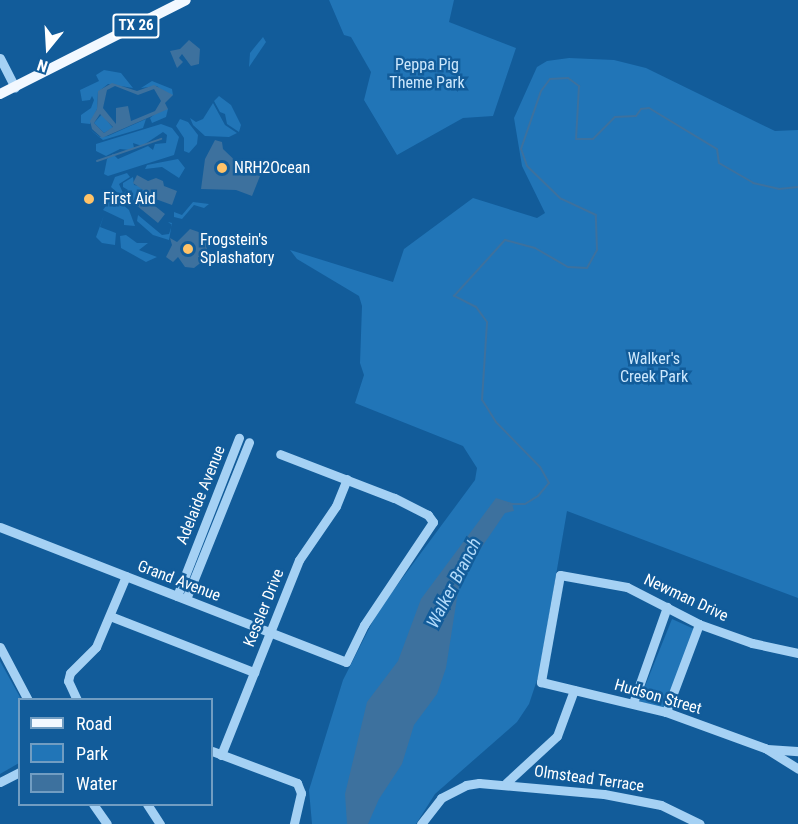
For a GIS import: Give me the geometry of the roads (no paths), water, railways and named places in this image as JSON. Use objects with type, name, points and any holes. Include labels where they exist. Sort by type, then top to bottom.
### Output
[{"type":"main road","name":"TX 26","points":[[0,94],[186,0]]},
{"type":"street","points":[[0,58],[15,87]]},
{"type":"street","name":"Adelaide Avenue","points":[[182,598],[239,438]]},
{"type":"street","name":"Adelaide Avenue","points":[[182,598],[249,442]]},
{"type":"street","points":[[280,454],[347,479]]},
{"type":"street","name":"Grand Avenue","points":[[0,527],[346,662],[364,625],[433,522],[416,508],[347,479]]},
{"type":"street","name":"Kessler Drive","points":[[216,753],[254,672],[299,560],[336,506],[347,479]]},
{"type":"street","name":"Newman Drive","points":[[542,681],[560,574],[627,588],[699,624],[752,643],[798,653]]},
{"type":"street","points":[[76,698],[68,681],[70,672],[96,647],[126,576]]},
{"type":"street","points":[[633,704],[668,607]]},
{"type":"street","points":[[110,616],[254,672]]},
{"type":"street","points":[[666,712],[699,624]]},
{"type":"street","points":[[0,647],[27,698]]},
{"type":"street","name":"Hudson Street","points":[[542,681],[666,712],[765,748],[798,769]]},
{"type":"street","points":[[506,783],[557,736],[574,690]]},
{"type":"street","name":"Hudson Street","points":[[765,748],[798,751]]},
{"type":"street","points":[[216,753],[297,783],[301,793],[294,824]]},
{"type":"street","points":[[0,782],[18,773]]},
{"type":"street","name":"Olmstead Terrace","points":[[421,824],[428,812],[451,791],[466,785],[506,783],[661,805],[700,824]]},
{"type":"street","points":[[94,806],[107,824]]},
{"type":"street","points":[[148,806],[160,824]]},
{"type":"water","points":[[189,40],[200,49],[199,64],[191,66],[182,54],[179,58],[183,62],[177,68],[170,51],[180,49]]},
{"type":"water","points":[[112,83],[137,91],[154,85],[173,95],[165,103],[168,109],[102,138],[92,129],[90,121],[97,109],[98,91]],"holes":[[[115,86],[138,95],[154,89],[161,101],[155,111],[131,121],[128,106],[116,108],[116,124],[103,108],[107,90]],[[100,114],[113,127],[104,133],[94,123]]]},
{"type":"water","name":"NRH2Ocean","points":[[215,140],[222,142],[223,149],[244,169],[260,176],[252,196],[236,190],[201,189],[205,159]]},
{"type":"water","points":[[137,175],[148,181],[156,178],[163,181],[164,186],[177,191],[172,205],[150,197],[150,202],[165,214],[158,223],[136,205],[146,192],[133,183]]},
{"type":"water","name":"Frogstein's Splashatory","points":[[190,229],[210,236],[206,242],[208,257],[194,268],[185,267],[178,257],[173,262],[166,257],[172,245],[170,238],[177,242]]},
{"type":"water","points":[[496,498],[512,503],[514,511],[505,513],[460,579],[446,668],[437,694],[414,725],[402,764],[379,799],[368,824],[347,824],[345,794],[367,702],[398,661],[421,599]]},
{"type":"waterway","name":"Walker Branch","points":[[509,504],[525,504],[538,496],[549,483],[540,467],[496,422],[482,400],[487,322],[476,307],[454,296],[505,240],[535,248],[568,267],[587,268],[597,250],[596,215],[561,199],[527,166],[521,149],[541,91],[550,79],[568,78],[579,86],[576,139],[593,139],[615,117],[636,116],[641,109],[649,108],[717,149],[719,163],[753,183],[779,189],[798,187]]},
{"type":"waterway","points":[[97,161],[161,139]]},
{"type":"place","name":"NRH2Ocean","points":[[222,168]]},
{"type":"place","name":"First Aid","points":[[89,199]]},
{"type":"place","name":"Frogstein's Splashatory","points":[[188,249]]},
{"type":"park label","name":"Peppa Pig Theme Park","points":[[427,74]]},
{"type":"park label","name":"Walker's Creek Park","points":[[654,368]]}]
